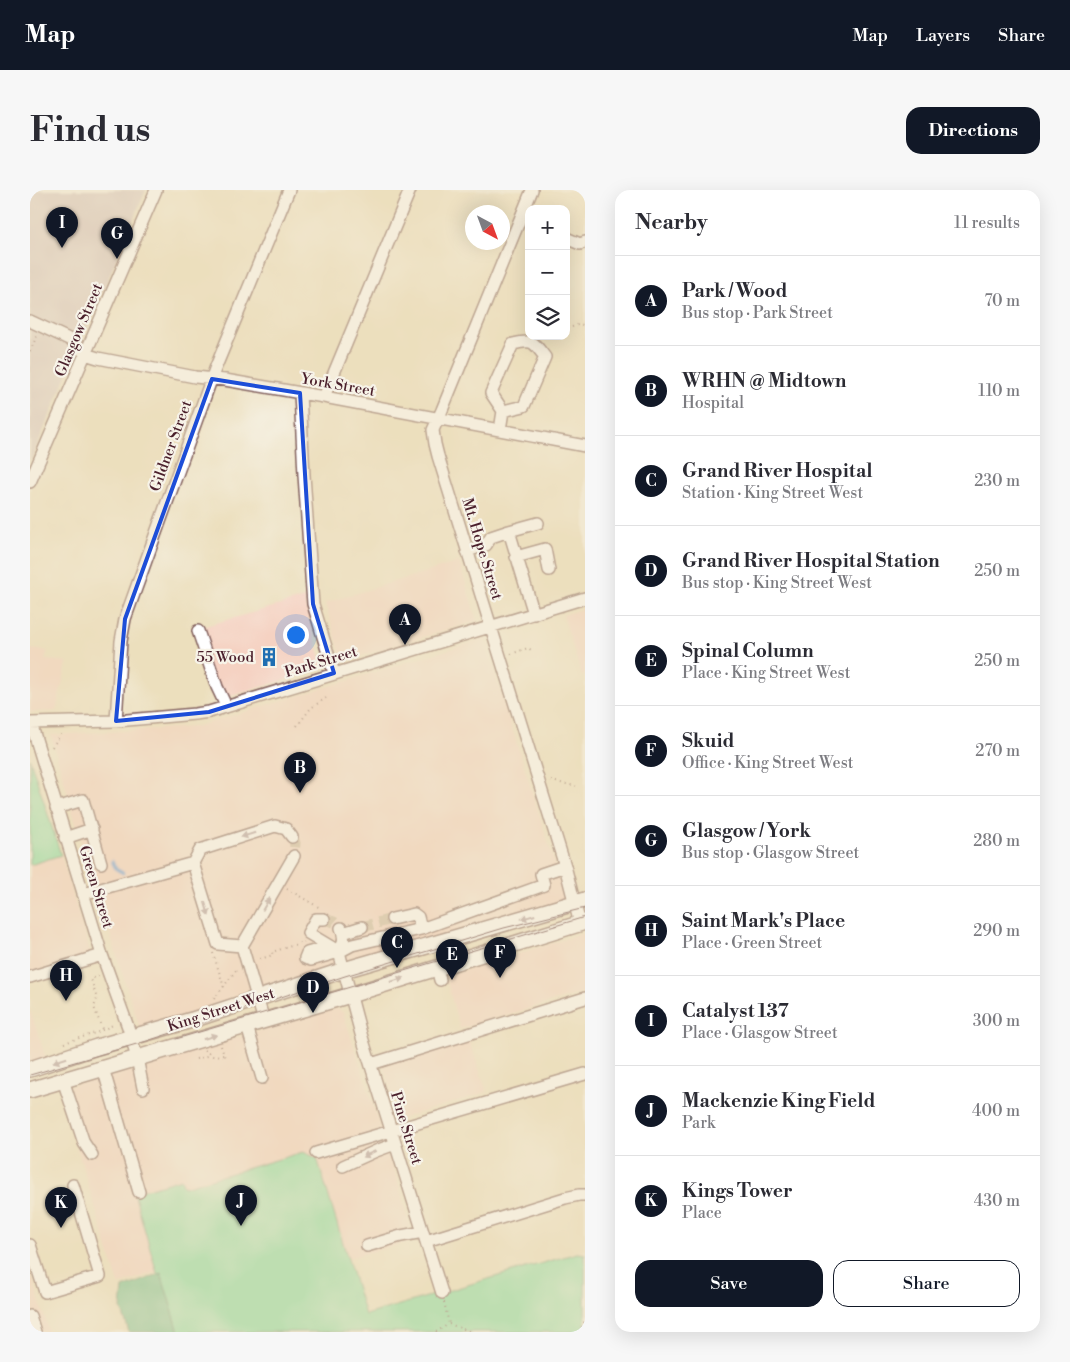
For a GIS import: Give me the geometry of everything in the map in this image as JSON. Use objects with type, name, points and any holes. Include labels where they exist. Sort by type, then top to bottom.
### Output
[{"type":"main road","name":"King Street West","points":[[30,1069],[192,1020],[344,970],[580,902]]},
{"type":"main road","name":"King Street West","points":[[30,1090],[350,995],[439,974],[582,923]]},
{"type":"street","name":"Glasgow Street","points":[[30,482],[33,467],[86,354],[156,190]]},
{"type":"street","name":"Gildner Street","points":[[116,720],[121,641],[125,619],[212,379],[289,190]]},
{"type":"street","points":[[324,397],[410,190]]},
{"type":"street","name":"Mt. Hope Street","points":[[528,205],[532,190]]},
{"type":"street","name":"Mt. Hope Street","points":[[525,219],[433,430],[435,444],[467,551],[565,866],[580,902],[582,923]]},
{"type":"street","points":[[570,240],[580,244],[585,242]]},
{"type":"street","points":[[30,321],[73,341],[86,354]]},
{"type":"street","points":[[500,430],[503,411],[492,393],[513,344],[527,340],[534,343],[545,357],[524,406],[503,411]]},
{"type":"street","name":"York Street","points":[[86,354],[185,375],[324,397],[585,446]]},
{"type":"street","points":[[300,393],[304,476],[314,604],[334,673]]},
{"type":"street","points":[[467,551],[486,545],[491,536],[538,523]]},
{"type":"street","points":[[509,531],[534,614]]},
{"type":"street","points":[[516,557],[545,549],[549,570]]},
{"type":"street","name":"Park Street","points":[[30,723],[116,720],[195,714],[585,598]]},
{"type":"street","points":[[198,631],[226,706]]},
{"type":"street","name":"Green Street","points":[[30,723],[102,955],[131,1038],[143,1088]]},
{"type":"street","points":[[510,731],[522,727]]},
{"type":"street","points":[[56,808],[83,800],[102,863]]},
{"type":"street","points":[[242,946],[213,947],[193,863],[200,850],[275,826],[286,830],[292,837]]},
{"type":"street","points":[[66,838],[92,829]]},
{"type":"street","points":[[264,1020],[242,946],[294,856]]},
{"type":"street","points":[[83,894],[193,863]]},
{"type":"street","points":[[339,952],[352,945],[422,929],[544,885],[541,874],[565,866]]},
{"type":"street","points":[[322,914],[316,919],[308,933],[339,952]]},
{"type":"street","points":[[392,919],[414,914],[418,918],[422,929]]},
{"type":"street","points":[[339,952],[344,943],[342,931],[362,928]]},
{"type":"street","name":"Pine Street","points":[[339,952],[391,1131],[442,1293]]},
{"type":"street","points":[[30,977],[102,955]]},
{"type":"street","points":[[371,1064],[585,998]]},
{"type":"street","points":[[247,1026],[262,1078]]},
{"type":"street","points":[[103,1068],[139,1192]]},
{"type":"street","points":[[316,1153],[585,1074]]},
{"type":"street","points":[[62,1080],[84,1143],[92,1155]]},
{"type":"street","points":[[343,1166],[396,1144]]},
{"type":"street","points":[[30,1245],[45,1292],[100,1276],[74,1186]]},
{"type":"street","points":[[367,1246],[392,1239],[425,1236],[565,1198],[585,1195]]},
{"type":"street","points":[[30,1316],[35,1332]]},
{"type":"path","points":[[572,328],[577,324],[585,326]]},
{"type":"path","points":[[512,654],[528,648],[533,652]]},
{"type":"path","points":[[298,726],[311,708],[326,698]]},
{"type":"path","points":[[52,747],[62,733]]},
{"type":"path","points":[[548,781],[576,786]]},
{"type":"path","points":[[287,890],[322,914]]},
{"type":"path","points":[[260,959],[273,955],[272,952],[309,941]]},
{"type":"path","points":[[213,947],[224,987]]},
{"type":"path","points":[[214,1000],[240,965]]},
{"type":"path","points":[[99,976],[91,979],[97,999],[94,1007],[102,1029]]},
{"type":"path","points":[[64,1042],[114,1024]]},
{"type":"path","points":[[196,1059],[210,1055],[225,1056],[220,1042]]},
{"type":"path","points":[[203,1048],[210,1055]]},
{"type":"path","points":[[442,1293],[449,1324]]},
{"type":"path","points":[[580,1332],[585,1320]]},
{"type":"path","points":[[436,1332],[449,1324]]},
{"type":"path","points":[[449,1324],[472,1332]]},
{"type":"highlighted area","points":[[212,379],[300,393],[313,604],[334,673],[209,712],[116,721],[125,619]]},
{"type":"shaded area","points":[[30,190],[146,190],[30,462]]},
{"type":"shaded area","points":[[459,562],[477,621],[343,661],[325,603]]},
{"type":"shaded area","points":[[305,598],[306,608],[324,668],[215,701],[195,629]]},
{"type":"shaded area","points":[[585,608],[585,675],[582,676],[563,615]]},
{"type":"shaded area","points":[[484,639],[568,906],[140,1029],[84,852],[51,735],[195,727]]},
{"type":"shaded area","points":[[30,649],[47,651],[45,660],[67,662],[56,711],[30,712]]},
{"type":"shaded area","points":[[61,855],[91,955],[30,974],[30,865]]},
{"type":"shaded area","points":[[585,933],[585,992],[460,1029],[445,976]]},
{"type":"shaded area","points":[[336,1008],[343,1012],[399,1185],[413,1241],[348,1258],[317,1158],[184,1187],[181,1179],[135,1193],[158,1271],[119,1285],[59,1089]]},
{"type":"shaded area","points":[[30,1009],[46,1059],[30,1064]]},
{"type":"shaded area","points":[[468,1038],[487,1092],[399,1119],[383,1064]]},
{"type":"shaded area","points":[[30,1269],[41,1306],[49,1332],[30,1332]]},
{"type":"green space","points":[[30,759],[61,855],[30,865]]},
{"type":"green space","points":[[303,1152],[317,1158],[365,1315],[577,1253],[585,1254],[585,1332],[174,1332],[134,1193],[181,1179],[184,1187]]},
{"type":"green space","points":[[161,1273],[179,1332],[129,1332],[121,1308],[123,1288]]},
{"type":"waterway","points":[[112,861],[116,869],[123,873]]},
{"type":"tunnel","points":[[292,837],[295,843],[294,856]]},
{"type":"tunnel","points":[[324,919],[334,922],[341,928]]},
{"type":"tunnel","points":[[362,927],[392,919]]},
{"type":"tram line","points":[[30,1075],[147,1041],[345,976],[504,928],[585,908]]},
{"type":"tram line","points":[[176,1039],[585,917]]},
{"type":"place","name":"Catalyst 137","points":[[62,248]]},
{"type":"place","name":"Glasgow / York","points":[[117,259]]},
{"type":"place","name":"Park / Wood","points":[[405,645]]},
{"type":"place","name":"55 Wood","points":[[269,657]]},
{"type":"place","name":"WRHN @ Midtown","points":[[300,793]]},
{"type":"place","name":"Grand River Hospital","points":[[397,968]]},
{"type":"place","name":"Skuid","points":[[500,978]]},
{"type":"place","name":"Spinal Column","points":[[452,980]]},
{"type":"place","name":"Saint Mark's Place","points":[[66,1001]]},
{"type":"place","name":"Grand River Hospital Station","points":[[313,1013]]},
{"type":"place","name":"Mackenzie King Field","points":[[241,1226]]},
{"type":"place","name":"Kings Tower","points":[[61,1228]]}]
